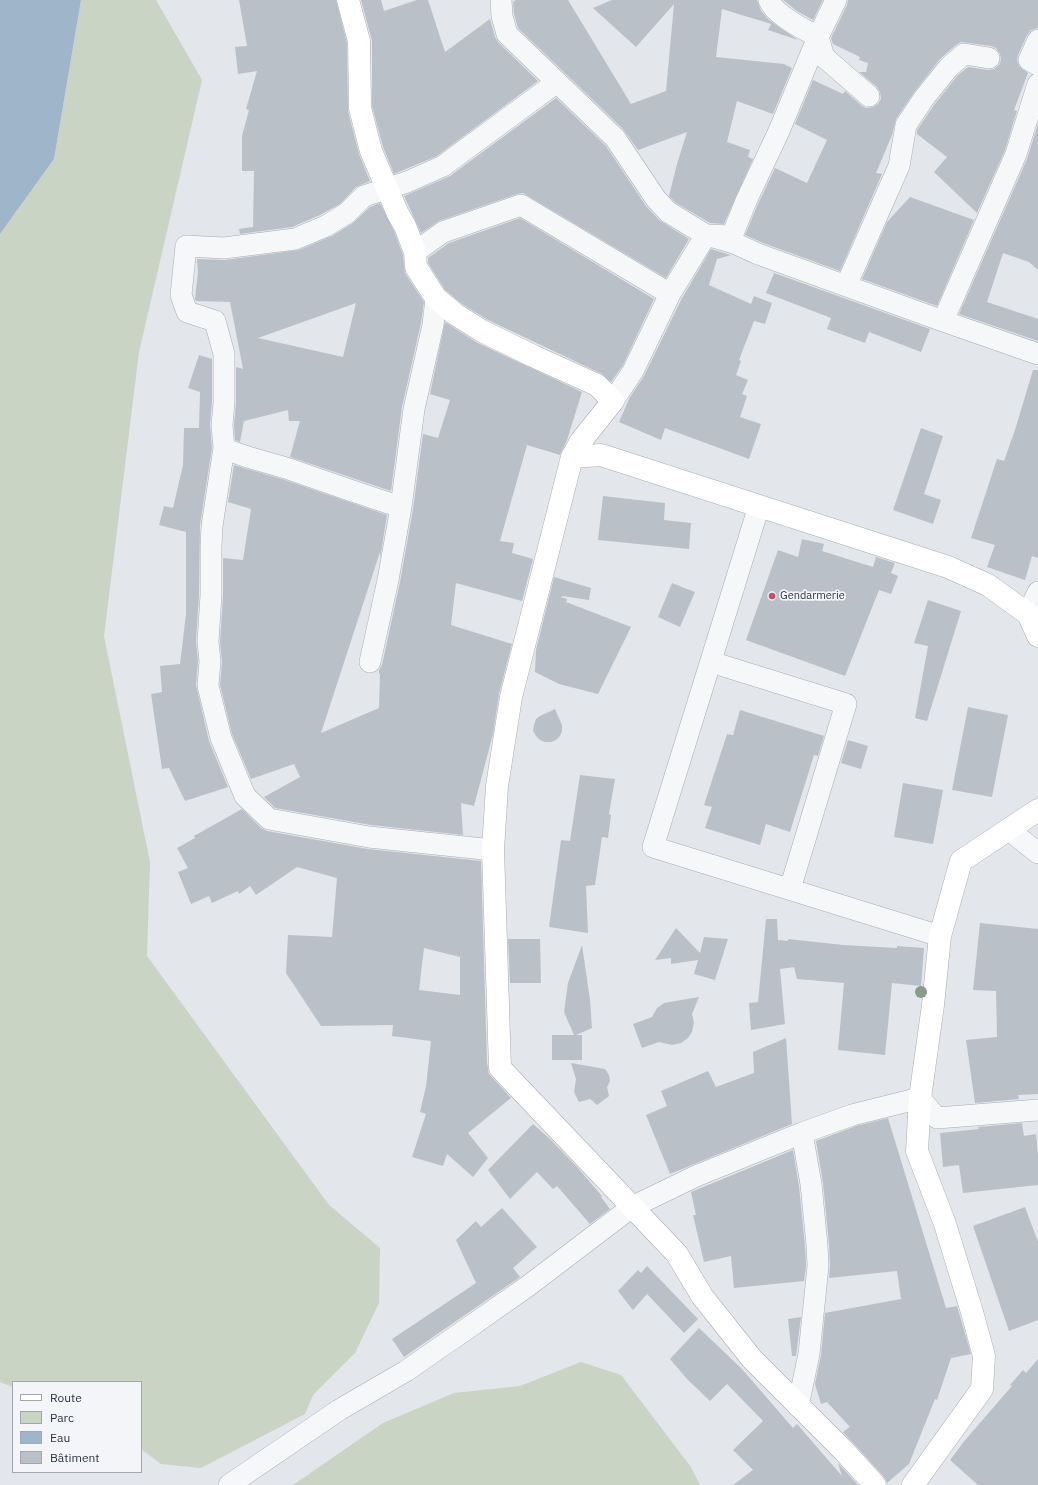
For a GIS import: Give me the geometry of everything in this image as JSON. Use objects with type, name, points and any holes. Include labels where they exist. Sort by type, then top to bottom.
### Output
[{"type":"street","points":[[348,0],[359,41],[360,108],[371,151],[398,214],[405,226],[415,252],[416,266],[436,298],[455,314],[482,331],[597,385],[613,401]]},
{"type":"street","points":[[500,0],[502,16],[507,34],[614,138],[656,199],[668,212],[706,234],[734,243],[758,254],[943,322],[1038,354]]},
{"type":"street","points":[[769,0],[770,6],[792,23],[818,37],[824,57],[869,96]]},
{"type":"street","points":[[706,234],[732,236],[779,131],[818,37],[836,0]]},
{"type":"street","points":[[1038,40],[1029,60],[1038,65]]},
{"type":"street","points":[[846,286],[899,166],[906,125],[924,98],[949,67],[964,54],[989,58]]},
{"type":"street","points":[[493,850],[369,837],[270,819],[245,796],[221,738],[208,686],[210,661],[208,642],[211,595],[212,526],[224,448],[222,425],[224,403],[224,354],[215,321],[188,312],[181,296],[186,246],[224,248],[295,238],[326,226],[347,213],[364,196],[407,182],[444,166],[557,82]]},
{"type":"street","points":[[943,322],[1016,154],[1038,84]]},
{"type":"street","points":[[415,252],[443,232],[521,205],[670,294]]},
{"type":"street","points":[[706,234],[670,294],[633,371],[613,401],[580,441],[572,457],[511,697],[497,786],[493,850],[500,1068],[677,1254],[702,1296],[752,1359],[844,1451],[875,1485]]},
{"type":"street","points":[[370,662],[388,580],[414,409],[433,324],[436,298]]},
{"type":"street","points":[[224,448],[400,507]]},
{"type":"street","points":[[572,457],[601,455],[948,567],[988,585],[1028,614],[1038,636]]},
{"type":"street","points":[[759,506],[653,847],[940,936]]},
{"type":"street","points":[[1028,614],[1038,592]]},
{"type":"street","points":[[711,662],[846,704],[790,889]]},
{"type":"street","points":[[913,1485],[982,1389],[984,1356],[945,1224],[917,1151],[920,1098],[933,1004],[940,936],[961,861],[1038,810]]},
{"type":"street","points":[[1009,830],[1038,853]]},
{"type":"street","points":[[920,1098],[937,1118],[1038,1110]]},
{"type":"street","points":[[229,1485],[339,1410],[406,1371],[528,1286],[632,1207],[696,1176],[852,1115],[920,1098]]},
{"type":"street","points":[[798,1406],[809,1354],[818,1266],[811,1184],[802,1134]]},
{"type":"green space","points":[[81,0],[156,0],[202,80],[139,352],[104,636],[150,862],[147,956],[329,1205],[380,1248],[379,1303],[355,1353],[313,1395],[305,1414],[201,1468],[161,1464],[142,1450],[142,1381],[12,1381],[12,1387],[0,1382],[0,234],[54,159]]},
{"type":"green space","points":[[581,1362],[621,1375],[691,1467],[700,1485],[293,1485],[383,1423],[454,1393],[520,1386]]},
{"type":"water","points":[[0,0],[81,0],[54,159],[0,234]]},
{"type":"building","points":[[239,0],[336,0],[347,43],[348,111],[359,154],[370,181],[356,187],[340,204],[320,215],[292,227],[240,234],[239,229],[253,227],[254,171],[242,171],[242,136],[249,110],[246,109],[257,71],[238,74],[235,47],[247,46]]},
{"type":"building","points":[[361,0],[381,0],[384,11],[417,0],[428,0],[445,52],[490,19],[498,42],[538,81],[437,156],[394,174],[383,147],[372,106],[372,41]]},
{"type":"building","points":[[516,0],[568,0],[631,104],[666,91],[674,4],[636,47],[593,8],[612,0],[757,0],[761,11],[769,20],[798,40],[768,30],[771,24],[722,9],[716,57],[784,64],[792,68],[773,114],[737,101],[727,142],[750,150],[748,157],[753,159],[724,224],[710,223],[676,203],[669,196],[687,132],[638,150],[623,129],[518,28],[514,14],[513,2]]},
{"type":"building","points":[[783,0],[823,0],[813,20],[797,11]]},
{"type":"building","points":[[848,0],[1038,0],[1038,28],[1031,30],[1027,35],[1018,55],[1017,60],[1019,66],[1028,73],[1014,110],[1017,111],[1005,150],[977,213],[934,172],[947,157],[917,134],[917,130],[934,105],[958,75],[968,67],[988,70],[994,69],[999,65],[1001,60],[1000,54],[996,48],[961,42],[940,59],[915,91],[896,119],[892,135],[876,173],[882,174],[840,271],[745,235],[775,168],[807,183],[827,140],[795,124],[813,80],[843,94],[845,91],[866,108],[873,107],[878,104],[881,99],[880,92],[877,87],[859,72],[866,72],[868,63],[859,60],[860,57],[833,44],[831,38]]},
{"type":"building","points":[[556,98],[606,146],[646,206],[659,220],[689,239],[666,278],[523,193],[439,221],[421,233],[404,196],[450,176]]},
{"type":"building","points":[[1038,124],[1038,270],[1029,262],[1003,253],[987,302],[1038,319],[1038,341],[959,314],[1027,159]]},
{"type":"building","points":[[910,197],[974,220],[937,306],[862,279],[887,222]]},
{"type":"building","points":[[380,203],[394,231],[403,255],[405,273],[424,302],[421,323],[402,407],[391,491],[290,457],[300,421],[289,421],[288,410],[244,421],[240,442],[235,440],[234,425],[236,403],[236,367],[243,369],[230,302],[196,301],[195,299],[198,272],[197,259],[225,260],[299,250],[332,236],[353,223],[370,207]],"holes":[[[356,303],[343,357],[258,338]]]},
{"type":"building","points":[[520,218],[654,299],[623,365],[611,382],[602,374],[488,320],[462,304],[445,290],[428,263],[428,258],[449,243]]},
{"type":"building","points":[[711,249],[731,255],[717,259],[709,285],[751,304],[754,296],[772,303],[765,324],[754,321],[739,360],[741,361],[736,375],[748,380],[742,394],[747,396],[740,417],[761,424],[749,459],[665,428],[661,440],[619,422],[630,397],[644,376],[681,300]]},
{"type":"building","points":[[774,273],[930,329],[921,352],[869,332],[865,343],[827,329],[831,318],[766,293]]},
{"type":"building","points":[[445,322],[476,342],[582,392],[567,440],[560,455],[527,445],[500,541],[514,543],[512,553],[533,559],[522,601],[456,583],[451,625],[512,644],[499,694],[493,734],[474,806],[461,803],[463,835],[371,825],[275,808],[264,797],[300,777],[294,764],[251,779],[232,734],[220,685],[222,662],[220,642],[223,596],[223,558],[243,560],[251,509],[228,502],[234,465],[285,480],[387,515],[380,559],[380,552],[321,733],[379,708],[379,670],[382,665],[400,582],[413,509],[423,434],[438,438],[450,400],[430,394]]},
{"type":"building","points":[[199,355],[212,359],[212,402],[210,424],[212,448],[200,525],[199,595],[196,641],[198,661],[196,685],[209,741],[228,787],[185,801],[169,768],[162,769],[151,694],[162,692],[160,666],[180,664],[186,614],[186,532],[159,525],[164,506],[173,508],[183,465],[184,428],[199,428],[200,392],[188,388]]},
{"type":"building","points":[[1033,370],[1038,370],[1038,558],[1032,556],[1025,580],[987,567],[995,545],[971,538],[997,459],[1004,461]]},
{"type":"building","points":[[921,428],[943,436],[924,494],[941,500],[933,524],[893,510]]},
{"type":"building","points":[[603,496],[665,503],[664,520],[691,523],[689,549],[598,540]]},
{"type":"building","points":[[802,539],[824,544],[822,551],[873,567],[876,557],[895,563],[891,573],[898,576],[891,594],[879,590],[845,676],[746,640],[778,550],[798,557]]},
{"type":"building","points":[[554,577],[591,588],[589,600],[562,596],[561,597],[567,599],[566,602],[631,627],[598,694],[559,684],[535,672],[536,650]]},
{"type":"building","points":[[672,583],[695,592],[680,627],[658,617]]},
{"type":"building","points":[[928,600],[961,611],[927,721],[915,718],[928,646],[914,643]]},
{"type":"building","points":[[968,707],[1008,715],[992,797],[952,790]]},
{"type":"building","points":[[555,709],[562,725],[562,731],[556,740],[545,742],[536,736],[533,731],[534,725],[536,719]]},
{"type":"building","points":[[740,710],[824,736],[818,756],[814,755],[790,832],[766,824],[760,845],[705,828],[712,807],[704,805],[727,734],[733,735]]},
{"type":"building","points":[[848,740],[868,746],[861,769],[841,763]]},
{"type":"building","points":[[580,775],[615,779],[609,814],[611,815],[608,838],[602,837],[595,885],[586,886],[588,933],[549,927],[561,840],[570,841]]},
{"type":"building","points":[[903,783],[943,790],[933,844],[894,837]]},
{"type":"building","points":[[242,809],[261,828],[267,831],[368,849],[481,861],[487,1063],[489,1074],[511,1098],[468,1133],[488,1158],[473,1177],[447,1154],[443,1166],[412,1157],[426,1114],[420,1112],[426,1086],[431,1041],[392,1036],[393,1025],[321,1026],[286,973],[288,935],[332,937],[337,878],[297,867],[256,895],[250,886],[239,894],[238,891],[212,903],[209,896],[191,904],[178,872],[188,868],[177,848],[195,838],[194,836]],"holes":[[[424,948],[460,957],[460,995],[419,990]]]},
{"type":"building","points":[[766,919],[777,919],[778,940],[788,941],[788,939],[843,945],[924,948],[921,986],[892,983],[885,1055],[838,1050],[844,983],[797,979],[794,967],[780,969],[785,1024],[751,1030],[749,1003],[758,1002]]},
{"type":"building","points":[[980,923],[1038,929],[1038,1094],[1018,1095],[1019,1099],[975,1103],[966,1040],[997,1037],[996,991],[973,990]]},
{"type":"building","points":[[676,928],[700,953],[704,937],[728,939],[715,980],[694,974],[698,960],[671,964],[671,958],[655,960]]},
{"type":"building","points":[[508,939],[540,939],[541,983],[510,983]]},
{"type":"building","points":[[582,945],[590,1000],[592,1028],[576,1035],[582,1035],[582,1060],[552,1060],[552,1035],[574,1035],[564,1012],[568,983]]},
{"type":"building","points":[[699,997],[692,1014],[694,1023],[692,1032],[688,1038],[681,1043],[672,1045],[659,1042],[642,1048],[633,1024],[652,1017],[657,1008],[664,1003]]},
{"type":"building","points":[[786,1038],[792,1124],[670,1174],[646,1115],[667,1106],[661,1091],[708,1071],[716,1087],[754,1073],[753,1052]]},
{"type":"building","points":[[571,1063],[605,1069],[609,1075],[610,1081],[607,1087],[609,1096],[597,1105],[590,1099],[579,1102],[574,1092],[576,1079]]},
{"type":"building","points":[[888,1118],[946,1308],[957,1306],[971,1354],[951,1358],[937,1400],[935,1399],[909,1464],[887,1483],[884,1477],[843,1432],[850,1427],[827,1402],[821,1404],[815,1384],[821,1355],[825,1313],[901,1299],[897,1271],[829,1278],[829,1244],[823,1183],[816,1141],[856,1126]]},
{"type":"building","points":[[1022,1123],[1024,1136],[1036,1134],[1038,1154],[1038,1185],[963,1193],[959,1165],[943,1167],[940,1133],[979,1129],[978,1127]]},
{"type":"building","points":[[533,1124],[577,1167],[602,1196],[601,1197],[610,1209],[590,1224],[557,1186],[553,1189],[537,1172],[510,1199],[488,1170]]},
{"type":"building","points":[[793,1150],[799,1186],[805,1246],[806,1266],[804,1281],[734,1288],[731,1256],[704,1262],[693,1215],[696,1215],[691,1192]]},
{"type":"building","points":[[1025,1207],[1038,1242],[1038,1320],[1009,1331],[973,1226]]},
{"type":"building","points":[[502,1208],[537,1247],[513,1268],[520,1277],[404,1357],[392,1339],[476,1283],[456,1240],[476,1221],[481,1227]]},
{"type":"building","points":[[647,1266],[698,1319],[684,1333],[647,1294],[633,1310],[618,1291],[638,1270],[641,1273]]},
{"type":"building","points":[[801,1317],[796,1356],[792,1356],[788,1319]]},
{"type":"building","points":[[699,1328],[742,1369],[793,1428],[797,1424],[842,1476],[838,1463],[858,1485],[733,1485],[753,1470],[733,1450],[763,1421],[727,1384],[710,1401],[687,1379],[670,1359]]},
{"type":"building","points":[[1038,1359],[1038,1485],[978,1485],[950,1460],[966,1439],[1012,1386],[1010,1385],[1023,1370],[1026,1373]]},
{"type":"place","name":"Gendarmerie","points":[[772,596]]}]
